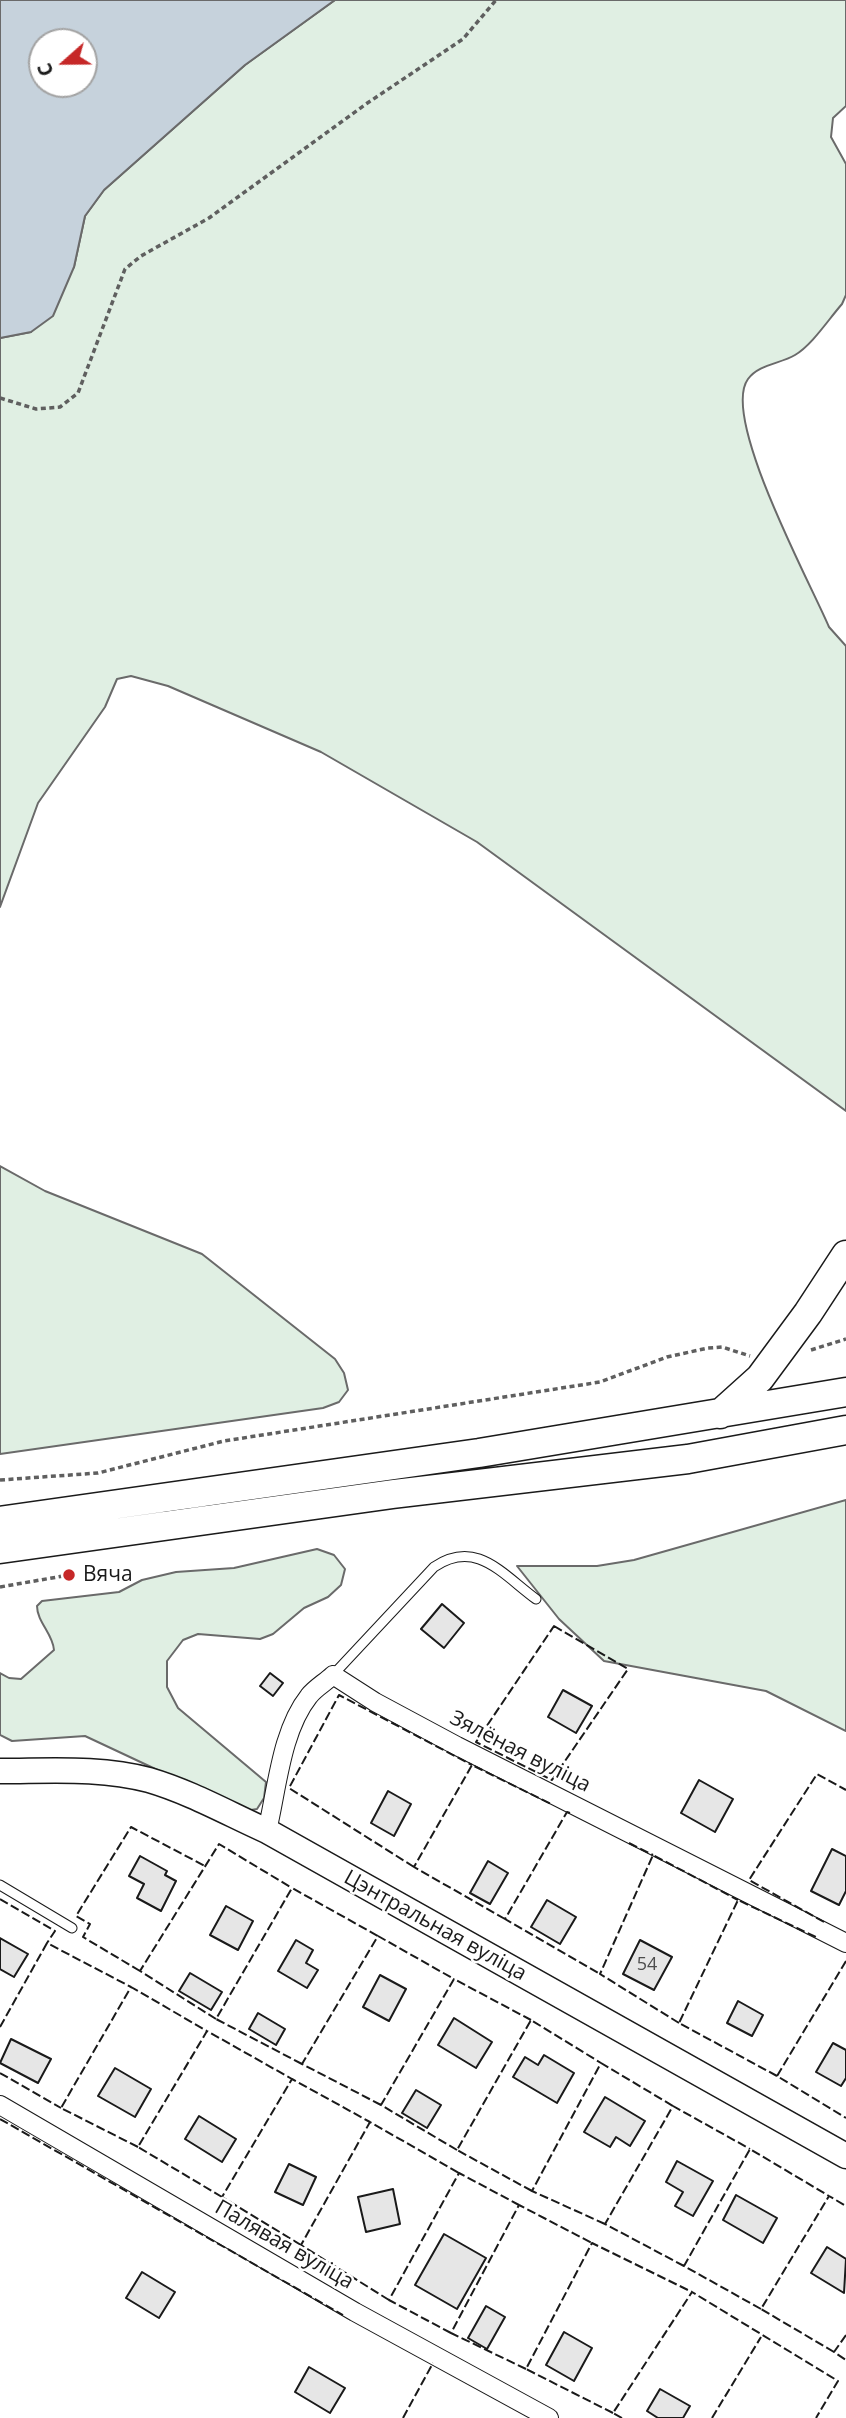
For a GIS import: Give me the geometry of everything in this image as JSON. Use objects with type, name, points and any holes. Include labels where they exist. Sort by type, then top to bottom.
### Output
[{"type":"main road","points":[[846,1255],[846,1272]]},
{"type":"main road","points":[[720,1415],[760,1378],[773,1362],[846,1255]]},
{"type":"main road","points":[[0,1521],[479,1453],[846,1392]]},
{"type":"main road","points":[[0,1549],[393,1494],[688,1459],[846,1430]]},
{"type":"street","points":[[267,1831],[289,1739],[300,1711],[309,1696],[333,1675]]},
{"type":"street","name":"Зялёная вуліца","points":[[333,1675],[375,1702],[468,1752],[846,1943]]},
{"type":"street","name":"Цэнтральная вуліца","points":[[0,1772],[89,1771],[149,1780],[267,1831],[846,2156]]},
{"type":"street","name":"Палявая вуліца","points":[[0,2105],[355,2312],[549,2418]]},
{"type":"lane","points":[[333,1675],[408,1594],[450,1556],[464,1554],[484,1560],[536,1599]]},
{"type":"lane","points":[[0,1885],[72,1928]]},
{"type":"path","points":[[0,398],[36,409],[60,407],[78,393],[125,269],[141,256],[209,218],[366,104],[463,39],[496,0]]},
{"type":"path","points":[[810,1350],[846,1339]]},
{"type":"path","points":[[0,1480],[98,1473],[224,1441],[272,1432],[582,1386],[617,1377],[667,1357],[708,1348],[722,1347],[773,1362]]},
{"type":"path","points":[[0,1587],[69,1575]]},
{"type":"green space","points":[[335,0],[846,0],[846,106],[833,118],[831,137],[846,164],[846,295],[814,339],[801,351],[764,367],[748,379],[743,399],[746,428],[771,501],[829,627],[846,646],[846,1111],[477,842],[321,752],[168,686],[131,676],[117,679],[105,707],[38,803],[0,907],[0,338],[31,332],[74,267],[85,216],[104,190],[245,65]]},
{"type":"green space","points":[[0,1166],[45,1191],[202,1254],[335,1359],[344,1373],[348,1390],[339,1402],[323,1408],[0,1454]]},
{"type":"green space","points":[[846,1500],[846,1731],[766,1691],[604,1661],[559,1619],[517,1566],[597,1566],[634,1560]]},
{"type":"green space","points":[[317,1549],[334,1555],[345,1569],[341,1585],[328,1597],[304,1608],[273,1634],[260,1639],[198,1634],[183,1640],[167,1661],[167,1687],[178,1708],[266,1782],[264,1798],[257,1809],[245,1811],[85,1736],[12,1741],[0,1735],[0,1673],[9,1678],[21,1679],[54,1650],[38,1612],[37,1606],[42,1601],[119,1592],[142,1580],[176,1572],[234,1568]]},
{"type":"shaded area","points":[[0,0],[335,0],[245,65],[104,190],[85,216],[74,267],[53,316],[31,332],[0,338]]},
{"type":"building","points":[[442,1604],[464,1623],[444,1648],[421,1629]]},
{"type":"building","points":[[270,1673],[283,1683],[273,1696],[260,1686]]},
{"type":"building","points":[[563,1690],[592,1706],[576,1733],[548,1717]]},
{"type":"building","points":[[699,1780],[733,1799],[715,1832],[681,1813]]},
{"type":"building","points":[[388,1791],[411,1804],[394,1836],[371,1823]]},
{"type":"building","points":[[832,1849],[846,1856],[846,1891],[839,1905],[811,1891]]},
{"type":"building","points":[[140,1856],[167,1871],[165,1875],[176,1881],[161,1911],[137,1898],[144,1884],[129,1876]]},
{"type":"building","points":[[488,1861],[508,1873],[490,1904],[470,1893]]},
{"type":"building","points":[[547,1900],[576,1917],[560,1944],[531,1927]]},
{"type":"building","points":[[226,1906],[253,1921],[238,1950],[210,1935]]},
{"type":"building","points":[[0,1938],[28,1954],[14,1977],[0,1969]]},
{"type":"building","points":[[296,1940],[313,1950],[306,1963],[318,1970],[307,1988],[278,1971]]},
{"type":"building","points":[[640,1940],[672,1957],[654,1990],[623,1974]]},
{"type":"building","points":[[190,1973],[222,1992],[211,2010],[179,1991]]},
{"type":"building","points":[[380,1975],[406,1989],[389,2021],[363,2007]]},
{"type":"building","points":[[738,2001],[763,2015],[752,2036],[727,2023]]},
{"type":"building","points":[[258,2013],[285,2029],[276,2045],[249,2029]]},
{"type":"building","points":[[454,2018],[492,2042],[476,2068],[438,2045]]},
{"type":"building","points":[[11,2039],[51,2059],[38,2083],[0,2063]]},
{"type":"building","points":[[833,2043],[846,2050],[846,2078],[841,2086],[816,2072]]},
{"type":"building","points":[[544,2055],[574,2073],[557,2103],[513,2077],[525,2057],[538,2065]]},
{"type":"building","points":[[115,2068],[151,2089],[135,2117],[98,2096]]},
{"type":"building","points":[[416,2090],[441,2105],[427,2128],[402,2113]]},
{"type":"building","points":[[605,2097],[645,2121],[630,2146],[616,2137],[610,2147],[584,2132]]},
{"type":"building","points":[[199,2116],[236,2139],[222,2162],[185,2139]]},
{"type":"building","points":[[677,2161],[713,2181],[693,2216],[675,2206],[683,2192],[666,2182]]},
{"type":"building","points":[[289,2164],[316,2177],[303,2205],[275,2192]]},
{"type":"building","points":[[393,2189],[400,2224],[366,2232],[358,2197]]},
{"type":"building","points":[[736,2195],[777,2218],[763,2243],[723,2220]]},
{"type":"building","points":[[444,2234],[486,2258],[457,2309],[415,2285]]},
{"type":"building","points":[[827,2247],[846,2259],[844,2293],[811,2273]]},
{"type":"building","points":[[142,2272],[175,2292],[159,2318],[126,2298]]},
{"type":"building","points":[[486,2306],[505,2317],[487,2349],[468,2338]]},
{"type":"building","points":[[564,2332],[592,2348],[574,2381],[546,2365]]},
{"type":"building","points":[[309,2367],[345,2388],[330,2413],[295,2392]]},
{"type":"building","points":[[660,2389],[690,2406],[683,2418],[658,2418],[647,2411]]},
{"type":"fence","points":[[554,1626],[628,1669],[552,1780],[476,1742],[554,1626]]},
{"type":"fence","points":[[414,1867],[289,1788],[339,1695],[472,1765]]},
{"type":"fence","points":[[505,1919],[414,1867],[472,1765],[553,1805]]},
{"type":"fence","points":[[824,1922],[749,1880],[817,1774],[846,1790]]},
{"type":"fence","points":[[570,1813],[567,1812],[505,1919],[600,1974]]},
{"type":"fence","points":[[140,1971],[83,1937],[90,1924],[76,1916],[131,1827],[205,1866]]},
{"type":"fence","points":[[629,1843],[653,1855]]},
{"type":"fence","points":[[216,2019],[140,1971],[219,1844],[292,1888]]},
{"type":"fence","points":[[679,2023],[600,1974],[653,1855],[738,1900]]},
{"type":"fence","points":[[302,2064],[216,2019],[292,1888],[378,1936]]},
{"type":"fence","points":[[0,1899],[55,1931],[47,1943]]},
{"type":"fence","points":[[777,2076],[679,2023],[738,1900],[818,1938]]},
{"type":"fence","points":[[381,2105],[302,2064],[378,1936],[454,1979]]},
{"type":"fence","points":[[0,2027],[47,1943],[131,1987]]},
{"type":"fence","points":[[846,1961],[777,2076],[846,2118]]},
{"type":"fence","points":[[457,2150],[381,2105],[454,1979],[531,2020]]},
{"type":"fence","points":[[138,2147],[61,2108],[131,1987],[207,2031]]},
{"type":"fence","points":[[532,2191],[457,2150],[531,2020],[601,2063]]},
{"type":"fence","points":[[222,2197],[138,2147],[207,2031],[292,2079]]},
{"type":"fence","points":[[605,2224],[532,2191],[601,2063],[673,2106]]},
{"type":"fence","points":[[0,2073],[61,2108]]},
{"type":"fence","points":[[301,2245],[222,2197],[292,2079],[370,2122]]},
{"type":"fence","points":[[684,2266],[605,2224],[673,2106],[750,2149]]},
{"type":"fence","points":[[0,2119],[343,2315]]},
{"type":"fence","points":[[389,2300],[301,2245],[370,2122],[459,2173]]},
{"type":"fence","points":[[761,2309],[684,2266],[750,2149],[829,2196]]},
{"type":"fence","points":[[451,2333],[389,2300],[459,2173],[519,2205]]},
{"type":"fence","points":[[834,2352],[761,2309],[829,2196],[846,2206]]},
{"type":"fence","points":[[526,2369],[451,2333],[519,2205],[592,2243]]},
{"type":"fence","points":[[613,2413],[526,2369],[592,2243],[692,2292]]},
{"type":"fence","points":[[622,2418],[613,2413],[692,2292],[838,2381],[816,2418]]},
{"type":"fence","points":[[846,2335],[834,2352],[846,2360]]},
{"type":"fence","points":[[712,2418],[761,2337]]},
{"type":"fence","points":[[403,2418],[433,2363]]},
{"type":"place","name":"Вяча","points":[[69,1575]]}]
